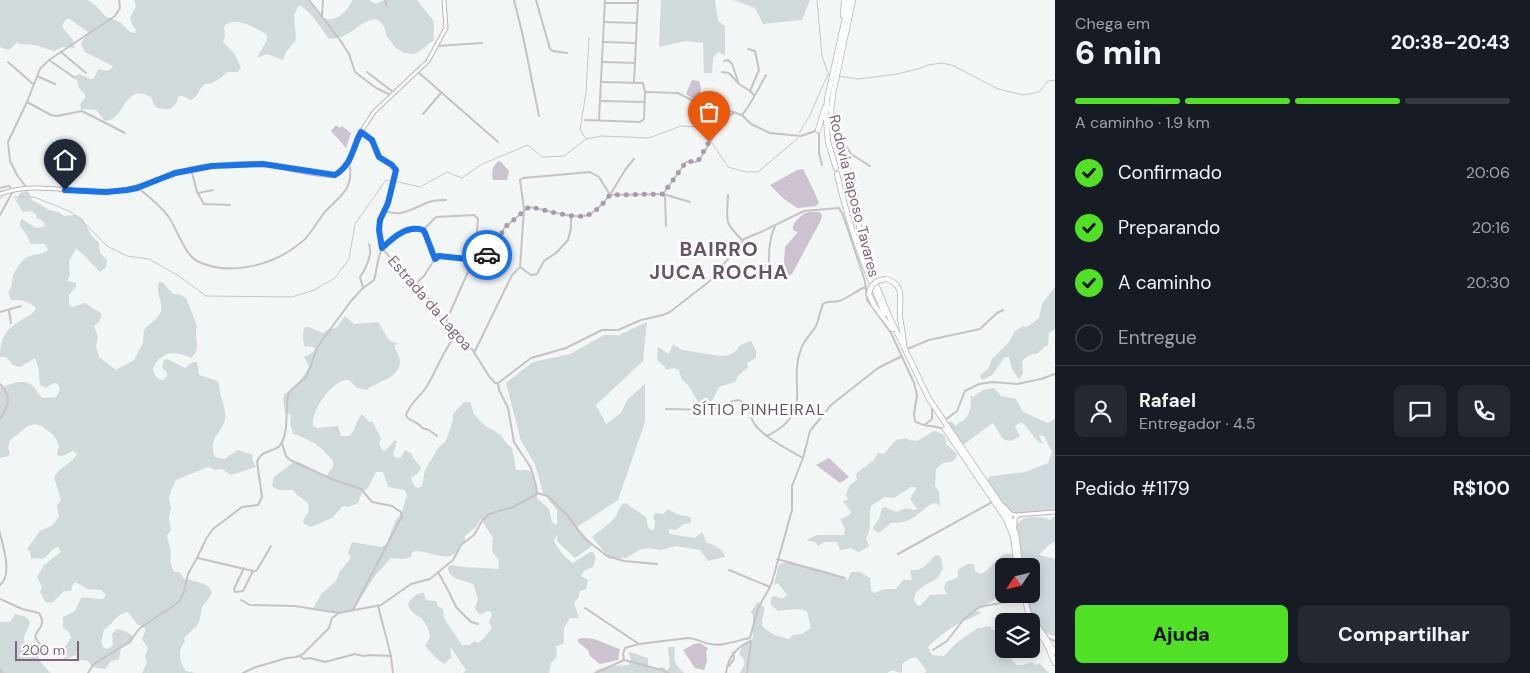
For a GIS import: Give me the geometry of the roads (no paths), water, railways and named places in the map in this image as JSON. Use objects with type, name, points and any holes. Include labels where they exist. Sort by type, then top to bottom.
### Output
[{"type":"highway","points":[[839,45],[846,0]]},
{"type":"highway","name":"Rodovia Raposo Tavares","points":[[836,70],[846,0]]},
{"type":"highway","name":"Rodovia Raposo Tavares","points":[[836,168],[826,131],[827,99],[853,0]]},
{"type":"highway","name":"Rodovia Raposo Tavares","points":[[833,82],[831,110],[833,125],[855,192],[865,262],[922,386],[943,421],[997,501],[1010,527],[1017,558]]},
{"type":"highway","points":[[818,130],[827,99]]},
{"type":"highway","name":"Rodovia Raposo Tavares","points":[[837,174],[849,220],[892,329],[915,380],[947,432],[1010,518],[1015,530],[1018,558]]},
{"type":"highway","points":[[892,329],[874,306],[869,294],[873,284],[880,280],[886,279],[897,284],[900,291],[900,314],[905,350]]},
{"type":"highway","points":[[1025,603],[1028,612],[1045,636],[1053,642],[1055,652]]},
{"type":"highway","points":[[1040,634],[1055,663]]},
{"type":"street","points":[[27,188],[13,168],[8,147],[10,137],[40,69],[49,60],[116,16],[120,8],[119,0]]},
{"type":"street","points":[[309,0],[349,54],[355,72],[376,88],[392,94]]},
{"type":"street","points":[[322,16],[323,0]]},
{"type":"street","points":[[385,0],[387,6]]},
{"type":"street","points":[[0,194],[27,188],[106,192],[137,188],[191,168],[212,166],[254,164],[332,175],[338,173],[349,162],[361,132],[374,112],[428,61],[446,28],[444,0]]},
{"type":"street","points":[[514,0],[539,116]]},
{"type":"street","points":[[536,0],[550,48],[553,51],[567,53]]},
{"type":"street","points":[[599,120],[605,1],[637,2],[634,82]]},
{"type":"street","points":[[604,22],[636,23]]},
{"type":"street","points":[[603,42],[635,43]]},
{"type":"street","points":[[435,46],[482,43]]},
{"type":"street","points":[[748,49],[755,52],[759,70],[750,90]]},
{"type":"street","points":[[61,52],[86,73]]},
{"type":"street","points":[[49,60],[75,78]]},
{"type":"street","points":[[724,61],[728,60],[732,64],[739,84]]},
{"type":"street","points":[[8,62],[33,84]]},
{"type":"street","points":[[603,62],[635,63]]},
{"type":"street","points":[[368,72],[392,94]]},
{"type":"street","points":[[418,72],[498,142]]},
{"type":"street","points":[[722,72],[729,73],[739,84],[750,90],[754,95]]},
{"type":"street","points":[[742,115],[753,100],[766,75]]},
{"type":"street","points":[[37,76],[56,84]]},
{"type":"street","points":[[585,120],[642,121],[644,119],[644,84],[634,82],[602,82]]},
{"type":"street","points":[[645,92],[678,93],[707,108],[742,115],[751,124],[770,133],[801,136],[818,130],[820,134],[819,153],[822,165]]},
{"type":"street","points":[[423,114],[442,93]]},
{"type":"street","points":[[601,101],[645,102]]},
{"type":"street","points":[[27,102],[50,115],[57,116],[82,111],[125,133]]},
{"type":"street","points":[[663,194],[686,162],[696,162],[700,159],[725,118],[734,113]]},
{"type":"street","name":"Estrada da Lagoa","points":[[361,132],[372,140],[379,157],[396,168],[388,203],[379,224],[382,248],[414,285],[428,298],[444,324],[468,343],[489,376],[498,384],[508,408],[516,446],[531,468],[537,493]]},
{"type":"street","points":[[838,142],[844,142],[851,154],[870,166]]},
{"type":"street","points":[[414,285],[439,256],[460,259],[484,256],[489,253],[501,232],[524,209],[529,207],[571,216],[590,214],[610,195],[634,159]]},
{"type":"street","points":[[137,188],[168,216],[193,258],[214,266],[241,268],[271,260],[288,251],[308,236],[322,215],[347,190],[350,176],[349,162]]},
{"type":"street","points":[[191,168],[197,193],[205,205],[230,205]]},
{"type":"street","points":[[474,353],[512,275],[520,267],[524,209],[519,181],[523,178],[594,172],[610,195]]},
{"type":"street","points":[[0,188],[9,186],[13,191]]},
{"type":"street","points":[[197,193],[213,190]]},
{"type":"street","points":[[0,215],[13,191]]},
{"type":"street","points":[[663,194],[665,198],[666,226]]},
{"type":"street","points":[[610,195],[663,194],[690,202]]},
{"type":"street","points":[[728,195],[728,225],[742,240]]},
{"type":"street","points":[[384,211],[399,214],[428,201],[435,199],[446,200]]},
{"type":"street","points":[[498,384],[531,358],[566,348],[602,330],[618,330],[644,318],[670,312],[710,280],[742,240],[804,211],[840,208],[866,287],[867,300],[888,328],[902,356],[917,395],[914,417],[918,423],[939,426],[947,432]]},
{"type":"street","points":[[423,230],[436,217],[474,215],[478,219],[477,232]]},
{"type":"street","points":[[520,267],[531,275],[537,274],[544,261],[556,253],[568,240],[571,216]]},
{"type":"street","points":[[758,271],[770,262],[768,249],[771,233],[776,224]]},
{"type":"street","points":[[88,673],[94,664],[130,642],[140,628],[179,602],[184,592],[188,574],[213,529],[240,509],[260,504],[262,497],[256,462],[262,453],[279,446],[282,442],[285,432],[289,392],[307,376],[314,355],[324,338],[357,293],[374,280],[382,248],[393,238],[407,230],[416,228],[423,230]]},
{"type":"street","points":[[423,230],[435,259]]},
{"type":"street","points":[[364,288],[360,277],[367,267],[371,249],[369,244]]},
{"type":"street","points":[[444,324],[474,258]]},
{"type":"street","points":[[767,436],[784,426],[796,408],[798,399],[797,371],[801,348],[818,322],[822,304],[829,301],[838,301],[866,287]]},
{"type":"street","points":[[0,312],[9,311],[21,306]]},
{"type":"street","points":[[905,350],[934,338],[980,329],[997,312],[1002,310]]},
{"type":"street","points":[[9,311],[11,323]]},
{"type":"street","points":[[437,436],[429,430],[422,428],[418,422],[408,418],[406,415],[410,406],[428,385],[449,343],[456,334]]},
{"type":"street","points":[[747,673],[751,639],[758,608],[770,587],[792,510],[792,486],[803,458],[810,431],[825,410],[878,368],[902,356]]},
{"type":"street","points":[[943,421],[957,411],[965,391],[979,384],[993,382],[1017,384],[1055,374]]},
{"type":"street","points":[[0,384],[5,389],[8,398],[0,419]]},
{"type":"street","points":[[666,410],[713,410],[739,400],[745,404],[756,426],[767,436],[803,458]]},
{"type":"street","points":[[924,425],[932,419],[932,409]]},
{"type":"street","points":[[282,442],[286,456],[290,460],[334,480],[360,489],[366,492],[372,502],[392,506],[401,512],[402,516],[353,610]]},
{"type":"street","points":[[241,600],[250,605],[295,606],[339,613],[378,606],[405,588],[428,580],[453,560],[461,546],[474,535],[485,517],[519,504],[537,493],[548,496],[568,516],[584,538],[607,556],[624,561],[657,564]]},
{"type":"street","points":[[898,554],[997,501],[1012,514],[1055,512]]},
{"type":"street","points":[[1015,530],[1015,518],[1020,515]]},
{"type":"street","points":[[0,534],[7,574],[0,585]]},
{"type":"street","points":[[244,568],[234,591],[244,591],[253,572],[271,546]]},
{"type":"street","points":[[198,558],[244,568],[253,572]]},
{"type":"street","points":[[777,559],[845,578]]},
{"type":"street","points":[[729,570],[770,587]]},
{"type":"street","points":[[438,572],[456,607],[471,622],[478,624]]},
{"type":"street","points":[[0,599],[22,609],[40,614],[43,625],[35,633],[35,637],[37,642],[44,648]]},
{"type":"street","points":[[933,650],[947,641],[963,620],[975,610],[983,606],[1003,603]]},
{"type":"street","points":[[378,606],[391,656],[393,673]]},
{"type":"street","points":[[585,608],[639,644]]},
{"type":"street","points":[[243,673],[287,658],[300,656],[323,634],[331,625],[332,618],[339,613]]},
{"type":"street","points":[[624,660],[623,654],[626,648],[639,644],[695,638],[715,645],[751,639]]},
{"type":"street","points":[[726,673],[733,653],[751,639]]},
{"type":"street","points":[[300,656],[304,659],[310,658],[324,662],[356,654],[363,656],[370,654],[391,656]]},
{"type":"street","points":[[596,673],[624,660],[668,673]]},
{"type":"street","points":[[0,669],[2,673]]},
{"type":"waterway","points":[[817,0],[822,56],[828,73]]},
{"type":"waterway","points":[[586,139],[580,130],[586,92],[589,38]]},
{"type":"waterway","points":[[838,76],[858,79],[897,74],[928,65],[943,63],[954,66],[998,89],[1023,95],[1039,92],[1048,81],[1055,80]]},
{"type":"waterway","points":[[799,133],[810,115],[828,74],[832,75]]},
{"type":"waterway","points":[[394,181],[420,187],[447,172],[462,178],[482,164],[528,145],[542,157],[564,156],[586,139],[601,136],[649,138],[681,126],[699,127],[728,167],[746,172],[758,172],[798,138]]},
{"type":"waterway","points":[[14,197],[34,197],[69,211],[78,217],[107,246],[127,256],[149,259],[179,276],[206,296],[292,297],[314,290],[335,278],[349,259],[355,224],[386,180],[390,181]]},
{"type":"waterway","points":[[0,199],[3,196]]},
{"type":"district","name":"BAIRRO JUCA ROCHA","points":[[719,260]]},
{"type":"district","name":"SÍTIO PINHEIRAL","points":[[759,409]]}]
